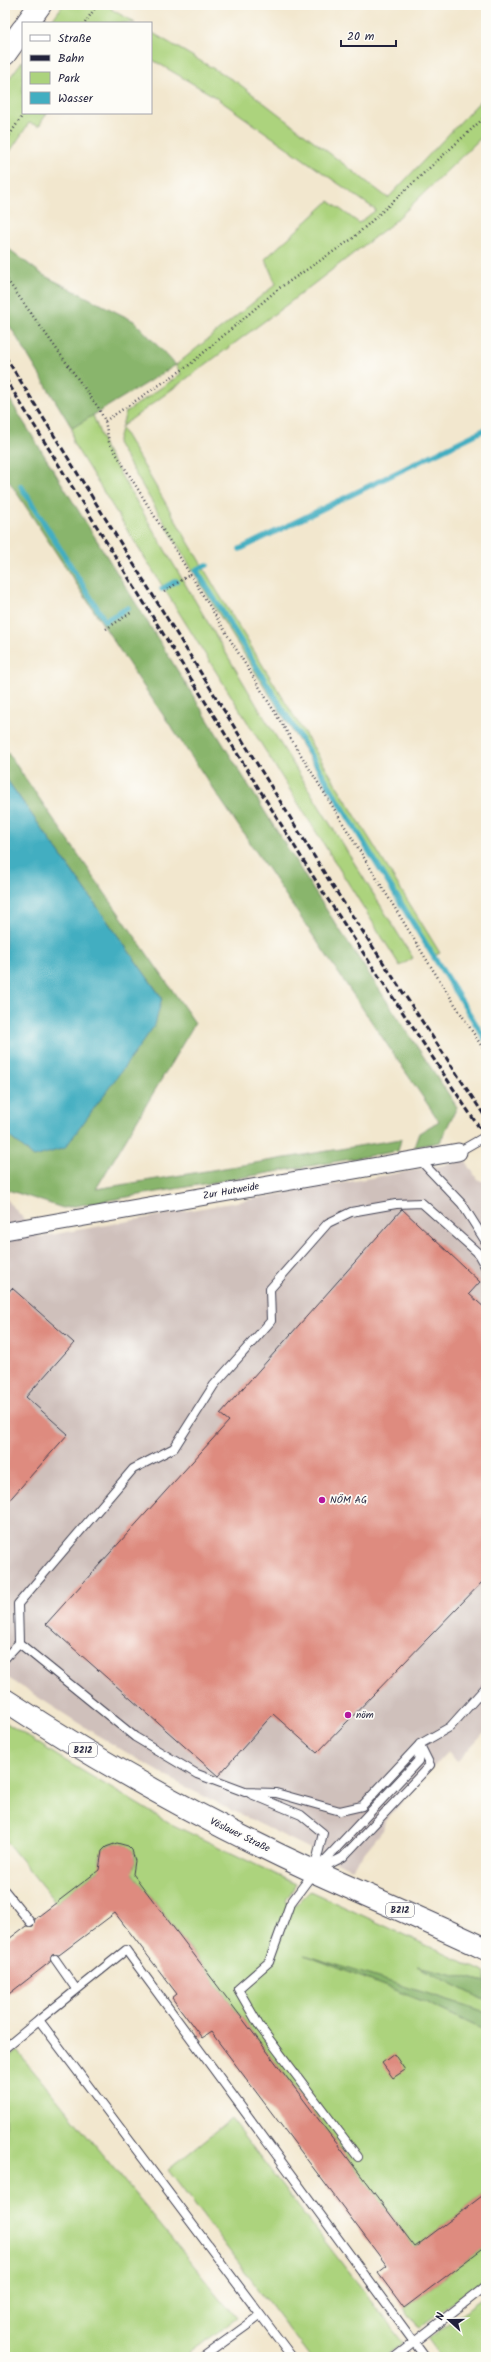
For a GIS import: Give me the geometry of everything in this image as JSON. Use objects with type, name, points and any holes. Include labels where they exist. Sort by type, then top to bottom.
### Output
[{"type":"main road","points":[[28,22],[40,5]]},
{"type":"main road","points":[[5,54],[22,30]]},
{"type":"main road","name":"Vöslauer Straße","points":[[5,1700],[68,1742],[164,1797],[314,1872],[486,1949]]},
{"type":"street","name":"Zur Hutweide","points":[[5,1231],[458,1152]]},
{"type":"lane","points":[[458,1152],[486,1136]]},
{"type":"lane","points":[[418,1158],[462,1204],[486,1242]]},
{"type":"lane","points":[[5,1658],[19,1643],[18,1604],[133,1469],[174,1448],[214,1385],[271,1321],[270,1288],[328,1223],[352,1212],[396,1204],[422,1203],[477,1252],[486,1268]]},
{"type":"lane","points":[[19,1643],[135,1737],[197,1774],[301,1815],[323,1833],[314,1872]]},
{"type":"lane","points":[[245,1792],[276,1793],[340,1811],[362,1806],[420,1744],[450,1727],[486,1688]]},
{"type":"lane","points":[[314,1872],[343,1857],[430,1765],[420,1744]]},
{"type":"lane","points":[[358,2157],[260,2027],[238,1989],[269,1962],[290,1904],[314,1872],[418,1761],[420,1744]]},
{"type":"lane","points":[[5,1891],[30,1922]]},
{"type":"lane","points":[[5,2048],[126,1950],[426,2357]]},
{"type":"lane","points":[[55,1959],[76,1989]]},
{"type":"lane","points":[[39,2020],[292,2357]]},
{"type":"lane","points":[[395,2357],[486,2286]]},
{"type":"lane","points":[[203,2357],[260,2316]]},
{"type":"path","points":[[86,22],[97,5]]},
{"type":"path","points":[[5,142],[23,114]]},
{"type":"path","points":[[105,421],[188,366],[278,289],[352,239],[486,116]]},
{"type":"path","points":[[5,277],[98,407],[105,421],[109,442],[420,949],[486,1053]]},
{"type":"path","points":[[164,592],[190,574]]},
{"type":"path","points":[[106,629],[132,612]]},
{"type":"shaded area","name":"nöm","points":[[466,1161],[477,1179],[486,1183],[486,1730],[457,1762],[448,1751],[385,1821],[383,1830],[351,1869],[185,1787],[97,1735],[5,1676],[5,1197],[39,1237]]},
{"type":"green space","points":[[63,5],[113,5],[111,9],[133,22],[51,22]]},
{"type":"green space","points":[[152,33],[238,83],[388,198],[486,95],[486,133],[393,223],[285,306],[122,426],[126,412],[181,374],[176,365],[276,284],[265,259],[329,201],[359,223],[376,210],[212,95],[152,60]]},
{"type":"green space","points":[[22,61],[22,114],[46,114],[39,126],[29,123],[5,159],[5,84]]},
{"type":"green space","points":[[5,246],[43,275],[134,321],[176,365],[72,428],[5,318]]},
{"type":"green space","points":[[5,392],[314,891],[457,1107],[440,1142],[414,1147],[419,1133],[439,1121],[140,681],[5,475]]},
{"type":"green space","points":[[93,415],[106,450],[259,709],[413,958],[400,966],[73,443],[72,428]]},
{"type":"green space","points":[[121,428],[217,591],[440,953],[434,956],[215,608],[117,443]]},
{"type":"green space","points":[[5,749],[195,1023],[96,1189],[401,1139],[398,1151],[63,1208],[5,1189],[5,1133],[34,1157],[162,998],[5,777]]},
{"type":"green space","points":[[5,1722],[61,1758],[169,1823],[296,1884],[285,1902],[295,1906],[310,1891],[486,1973],[486,1982],[419,1967],[486,2001],[486,2012],[313,1958],[425,2002],[486,2031],[486,2193],[415,2247],[132,1872],[135,1860],[133,1852],[127,1846],[119,1843],[111,1844],[104,1849],[100,1856],[101,1868],[56,1903],[5,1840]]},
{"type":"green space","points":[[305,1955],[486,2012],[486,2031],[425,2002]]},
{"type":"green space","points":[[417,1966],[486,1982],[486,2001]]},
{"type":"green space","points":[[17,2051],[237,2318],[184,2357],[5,2357],[5,2061]]},
{"type":"green space","points":[[231,2119],[403,2343],[384,2357],[310,2357],[168,2170]]},
{"type":"green space","points":[[486,2246],[486,2277],[419,2328],[404,2308]]},
{"type":"green space","points":[[486,2296],[486,2357],[441,2357],[428,2339]]},
{"type":"water","points":[[5,777],[162,998],[155,1025],[65,1148],[34,1157],[5,1133]]},
{"type":"building","name":"NÖM AG","points":[[402,1209],[480,1282],[469,1294],[486,1309],[486,1578],[317,1753],[273,1714],[218,1776],[46,1624],[229,1421],[220,1414]]},
{"type":"building","points":[[12,1288],[74,1343],[26,1397],[68,1434],[5,1505],[5,1296]]},
{"type":"building","points":[[117,1843],[128,1846],[132,1850],[135,1861],[133,1874],[415,2247],[486,2193],[486,2246],[404,2308],[378,2273],[387,2266],[211,2032],[202,2038],[172,1998],[177,1994],[115,1913],[59,1955],[52,1955],[50,1962],[5,1997],[5,1942],[26,1926],[33,1926],[35,1919],[99,1870],[102,1851],[106,1847]]},
{"type":"building","points":[[394,2054],[405,2070],[393,2078],[382,2063]]},
{"type":"waterway","points":[[240,549],[486,429]]},
{"type":"waterway","points":[[21,486],[105,621],[128,608]]},
{"type":"waterway","points":[[207,565],[196,570],[486,1040]]},
{"type":"waterway","points":[[162,589],[176,581]]},
{"type":"railway","points":[[5,356],[330,882],[486,1118]]},
{"type":"railway","points":[[5,378],[321,889],[486,1138]]},
{"type":"place","name":"NÖM AG","points":[[322,1500]]},
{"type":"place","name":"nöm","points":[[348,1715]]}]
